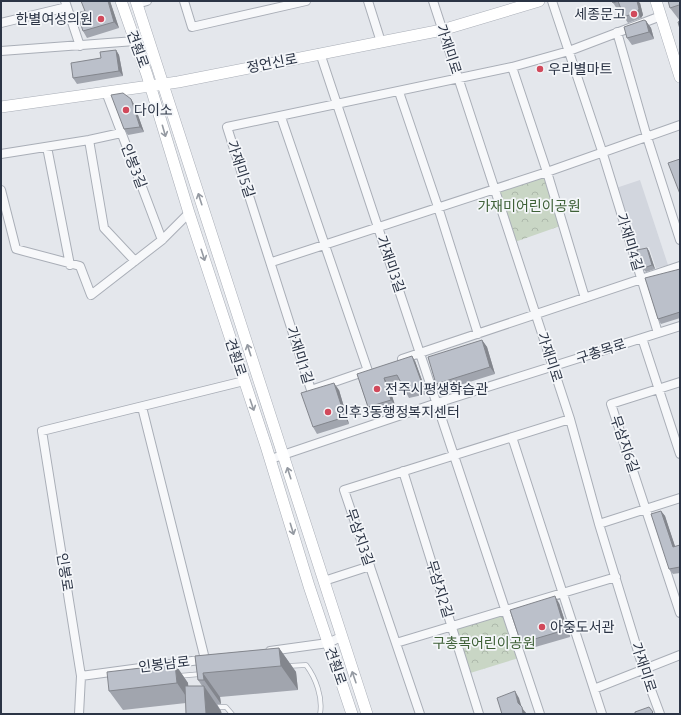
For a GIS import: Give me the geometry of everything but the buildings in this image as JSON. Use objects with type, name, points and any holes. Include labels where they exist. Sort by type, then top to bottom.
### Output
[{"type":"street","name":"견훤로","points":[[121,1],[151,86],[189,213],[271,459],[309,586],[352,714]]},
{"type":"street","points":[[184,1],[192,26],[306,1]]},
{"type":"street","points":[[368,1],[381,42]]},
{"type":"street","name":"가재미로","points":[[433,1],[570,418],[599,524],[644,671],[660,714]]},
{"type":"street","name":"정언신로","points":[[1,107],[163,84],[442,30],[510,5],[539,1]]},
{"type":"street","name":"가재미4길","points":[[552,1],[602,152],[658,333]]},
{"type":"street","points":[[656,1],[680,77]]},
{"type":"street","name":"견훤로","points":[[140,2],[163,84],[367,714]]},
{"type":"street","points":[[1,23],[66,4],[80,46]]},
{"type":"street","name":"가재미5길","points":[[272,262],[227,127],[512,68],[569,51],[661,16]]},
{"type":"street","points":[[616,32],[680,240]]},
{"type":"street","points":[[1,51],[134,41]]},
{"type":"street","points":[[320,53],[338,105]]},
{"type":"street","points":[[512,68],[547,172],[585,298]]},
{"type":"street","name":"인봉3길","points":[[106,92],[162,240]]},
{"type":"street","points":[[400,92],[478,334]]},
{"type":"street","name":"가재미3길","points":[[338,105],[421,353]]},
{"type":"street","points":[[281,117],[325,244]]},
{"type":"street","points":[[494,188],[547,172],[680,125]]},
{"type":"street","points":[[1,154],[89,140],[121,133]]},
{"type":"street","points":[[89,140],[104,228],[135,260]]},
{"type":"street","points":[[47,147],[70,265]]},
{"type":"street","name":"가재미3길","points":[[272,262],[494,188]]},
{"type":"street","points":[[1,190],[16,250],[70,265],[80,266],[91,295],[162,240],[189,213]]},
{"type":"street","name":"가재미1길","points":[[272,262],[311,390],[372,369],[350,316],[325,244]]},
{"type":"street","points":[[390,363],[680,266]]},
{"type":"street","name":"구총목로","points":[[271,459],[282,454],[437,403],[680,326]]},
{"type":"street","points":[[642,338],[679,451]]},
{"type":"street","points":[[421,353],[532,685],[540,714]]},
{"type":"street","points":[[142,407],[244,381]]},
{"type":"street","name":"무삼지6길","points":[[647,510],[611,404],[680,382]]},
{"type":"street","name":"인봉로","points":[[79,714],[81,676],[42,431],[142,407]]},
{"type":"street","name":"인봉남로","points":[[81,676],[128,672],[209,659],[142,407]]},
{"type":"street","name":"무삼지3길","points":[[420,714],[344,490],[570,418]]},
{"type":"street","points":[[512,437],[602,714]]},
{"type":"street","name":"무삼지2길","points":[[403,471],[479,714]]},
{"type":"street","points":[[599,524],[647,510],[680,498]]},
{"type":"street","points":[[647,510],[680,613]]},
{"type":"street","points":[[324,581],[370,566]]},
{"type":"street","name":"무삼지2길","points":[[396,643],[616,577]]},
{"type":"street","points":[[259,652],[328,643],[341,637]]},
{"type":"street","points":[[594,689],[644,671],[680,655]]},
{"type":"lane","points":[[284,667],[306,665],[314,674],[319,691],[321,714]]},
{"type":"lane","points":[[201,674],[202,681]]},
{"type":"lane","points":[[170,677],[209,674]]},
{"type":"lane","points":[[209,708],[226,707],[232,714]]},
{"type":"shaded area","points":[[640,180],[668,265],[656,268],[649,247],[635,252],[616,188]]},
{"type":"green space","name":"가재미어린이공원","points":[[547,172],[563,225],[512,243],[494,188]]},
{"type":"green space","name":"구총목어린이공원","points":[[507,610],[522,657],[467,674],[452,626]]},
{"type":"place","name":"세종문고","points":[[634,14]]},
{"type":"place","name":"한별여성의원","points":[[101,19]]},
{"type":"place","name":"우리별마트","points":[[540,69]]},
{"type":"place","name":"다이소","points":[[126,110]]},
{"type":"place","name":"전주시평생학습관","points":[[377,389]]},
{"type":"place","name":"인후3동행정복지센터","points":[[328,412]]},
{"type":"place","name":"아중도서관","points":[[542,627]]}]
